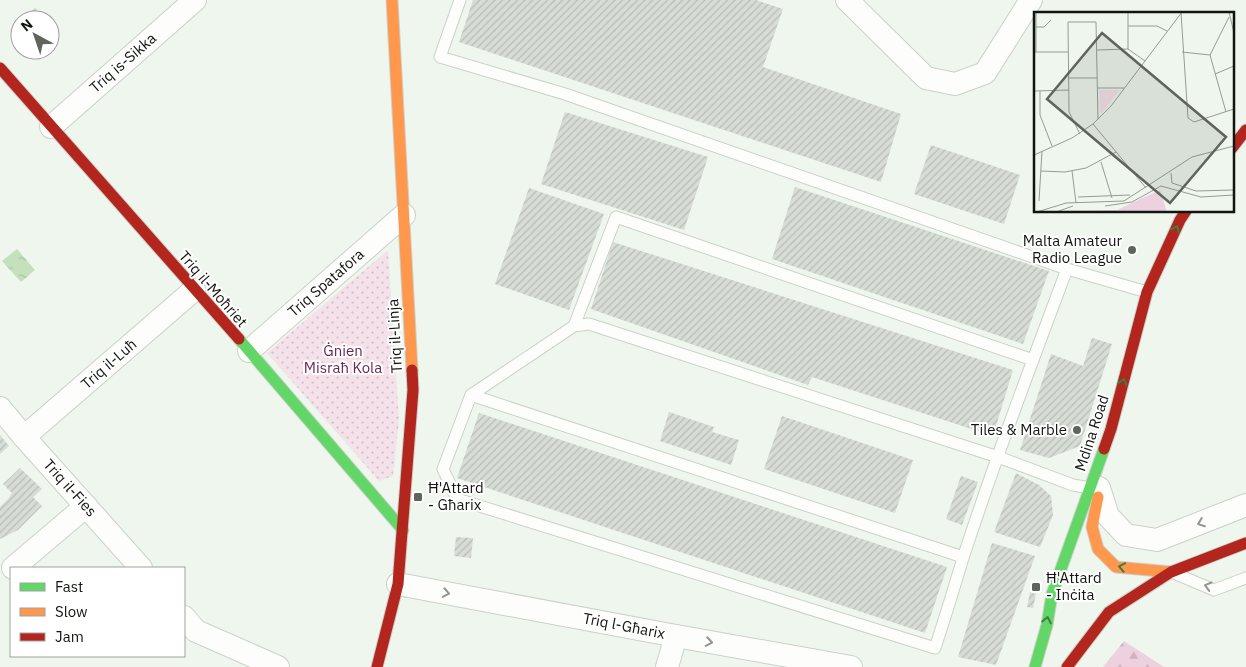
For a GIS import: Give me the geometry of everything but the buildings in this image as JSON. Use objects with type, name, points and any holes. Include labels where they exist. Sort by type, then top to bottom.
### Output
[{"type":"main road","name":"Triq il-Linja","points":[[377,667],[398,584],[413,390],[392,0]]},
{"type":"main road","name":"Triq il-Moħriet","points":[[0,68],[249,351],[403,530]]},
{"type":"main road","points":[[1234,146],[1246,130]]},
{"type":"main road","name":"Mdina Road","points":[[1036,667],[1047,625],[1052,594],[1095,488],[1147,292],[1185,212]]},
{"type":"main road","points":[[1095,488],[1092,527],[1098,549],[1116,567],[1171,572]]},
{"type":"main road","points":[[1067,667],[1109,612],[1171,572],[1246,542]]},
{"type":"street","name":"Triq is-Sikka","points":[[51,127],[196,0]]},
{"type":"street","points":[[847,0],[926,78],[955,84],[985,73],[1031,0]]},
{"type":"street","name":"Triq Spatafora","points":[[249,351],[404,215]]},
{"type":"street","name":"Triq il-Luħ","points":[[24,437],[194,290]]},
{"type":"street","name":"Triq il-Fies","points":[[0,408],[140,567]]},
{"type":"street","points":[[1095,488],[1108,516],[1126,535],[1158,540],[1246,505]]},
{"type":"street","points":[[14,567],[86,506]]},
{"type":"street","points":[[0,580],[10,571]]},
{"type":"street","name":"Triq l-Għarix","points":[[398,584],[851,667]]},
{"type":"street","points":[[185,618],[196,631],[278,667]]},
{"type":"street","points":[[667,667],[676,636]]},
{"type":"lane","points":[[460,0],[440,57],[565,94],[1067,269],[1147,292]]},
{"type":"lane","points":[[1234,146],[1246,152]]},
{"type":"lane","points":[[574,326],[616,217],[1033,360]]},
{"type":"lane","points":[[1067,269],[1033,360],[998,457],[963,557],[935,648],[457,499],[443,468],[471,395],[574,326],[589,324],[998,457],[1073,485],[1095,488]]},
{"type":"lane","points":[[471,395],[963,557]]},
{"type":"lane","points":[[1171,572],[1214,590],[1246,578]]},
{"type":"green space","name":"Ġnien Misraħ Kola","points":[[388,250],[399,420],[393,476],[379,481],[267,353]]},
{"type":"green space","points":[[1124,641],[1164,667],[1103,667]]},
{"type":"water","points":[[17,249],[35,270],[21,282],[2,261]]},
{"type":"traffic: fast","points":[[239,339],[403,530]]},
{"type":"traffic: fast","points":[[1035,667],[1047,625],[1052,594],[1104,449]]},
{"type":"traffic: slow","points":[[392,0],[412,370]]},
{"type":"traffic: slow","points":[[1098,497],[1092,527],[1098,549],[1116,567],[1171,572]]},
{"type":"traffic: jam","points":[[0,68],[239,339]]},
{"type":"traffic: jam","points":[[1234,145],[1246,130]]},
{"type":"traffic: jam","points":[[1104,449],[1147,292],[1185,212]]},
{"type":"traffic: jam","points":[[377,667],[398,584],[413,390],[412,370]]},
{"type":"traffic: jam","points":[[1067,667],[1109,612],[1171,572],[1246,543]]},
{"type":"place","name":"Malta Amateur Radio League","points":[[1132,250]]},
{"type":"place","name":"Tiles & Marble","points":[[1077,430]]},
{"type":"place","name":"Ħ'Attard - Għarix","points":[[418,497]]},
{"type":"place","name":"Ħ'Attard - Inċita","points":[[1036,587]]}]
